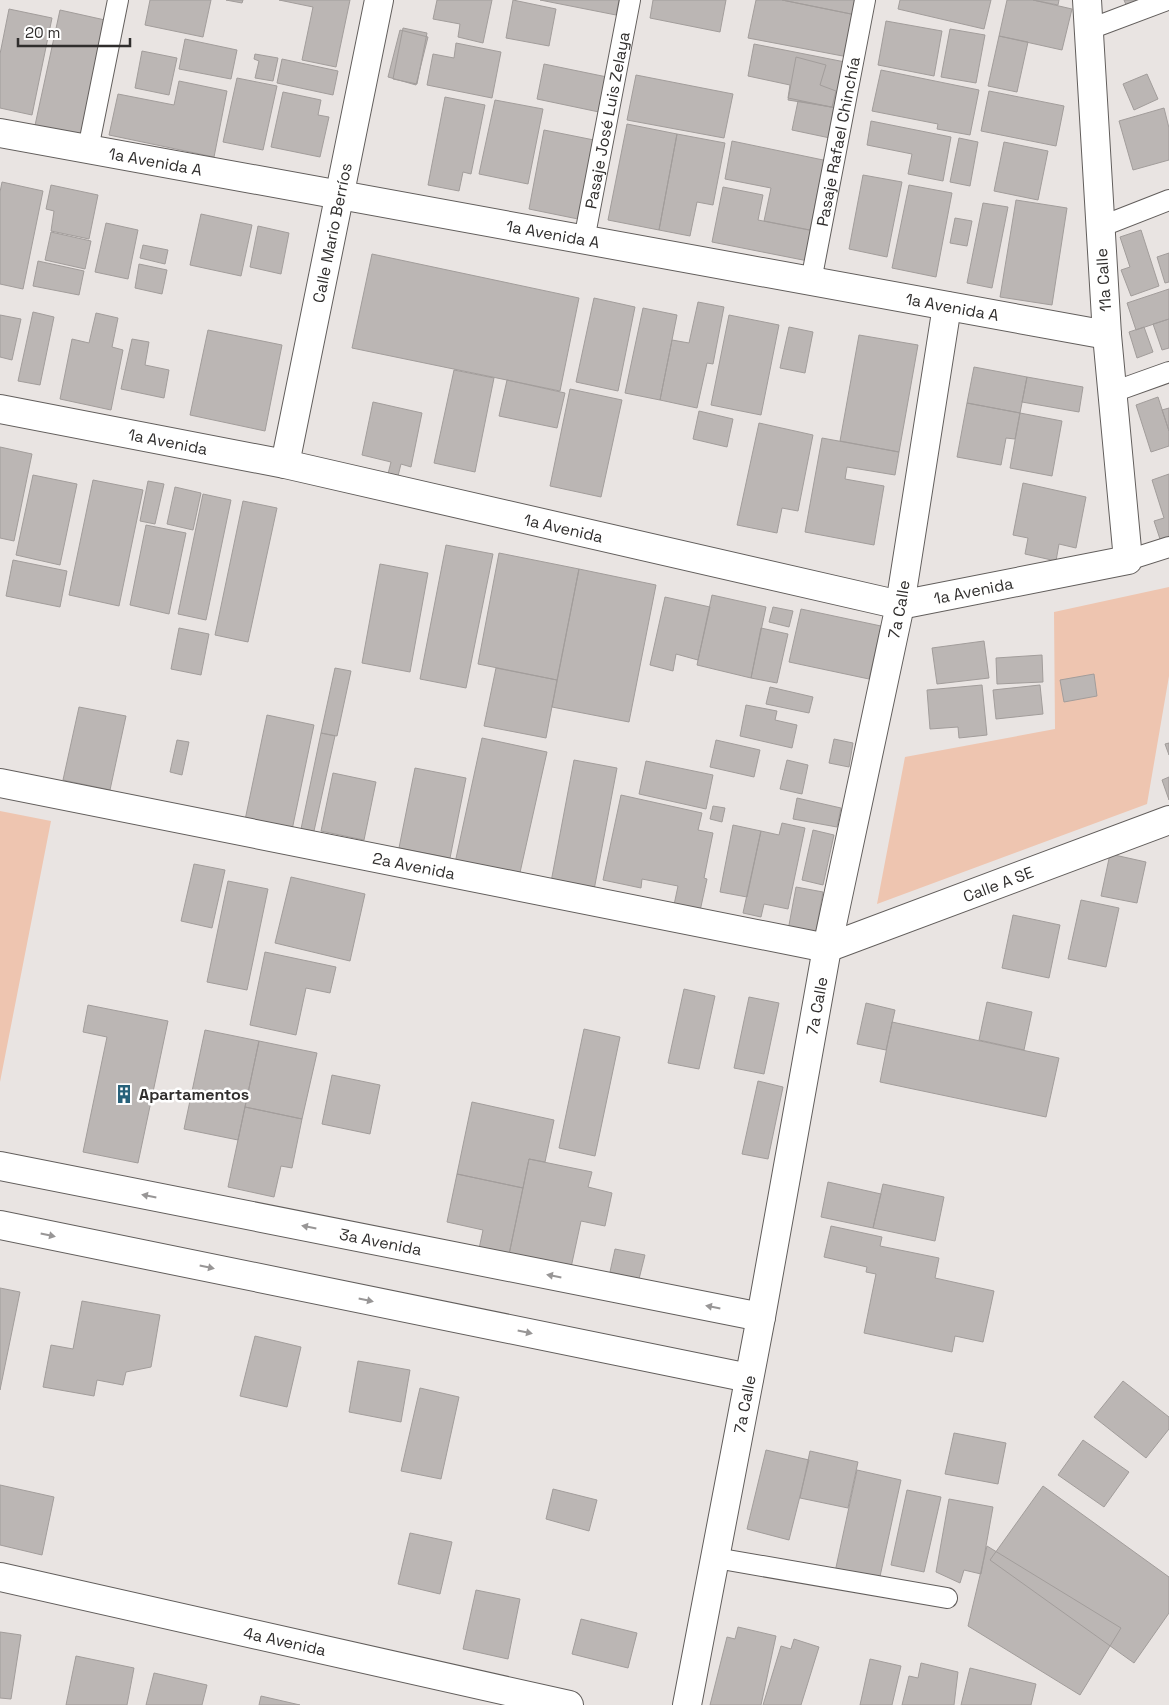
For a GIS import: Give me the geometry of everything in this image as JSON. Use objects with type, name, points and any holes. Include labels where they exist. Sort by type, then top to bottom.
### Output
[{"type":"street","name":"Calle Mario Berríos","points":[[285,464],[379,0]]},
{"type":"street","name":"11a Calle","points":[[1087,0],[1107,335],[1128,560]]},
{"type":"street","name":"1a Avenida A","points":[[0,134],[1107,335]]},
{"type":"street","name":"7a Calle","points":[[687,1705],[761,1317],[827,948],[900,605],[947,306]]},
{"type":"street","name":"1a Avenida","points":[[0,409],[285,464],[900,605],[1128,560]]},
{"type":"street","name":"2a Avenida","points":[[0,784],[827,948]]},
{"type":"street","name":"Calle A SE","points":[[827,948],[1169,820]]},
{"type":"street","name":"3a Avenida","points":[[0,1166],[761,1317]]},
{"type":"street","points":[[0,1225],[749,1378]]},
{"type":"street","name":"4a Avenida","points":[[0,1577],[570,1705]]},
{"type":"lane","points":[[88,150],[118,0]]},
{"type":"lane","name":"Pasaje José Luis Zelaya","points":[[584,240],[630,0]]},
{"type":"lane","name":"Pasaje Rafael Chinchía","points":[[811,282],[865,0]]},
{"type":"lane","points":[[1090,29],[1166,0]]},
{"type":"lane","points":[[1100,227],[1169,200]]},
{"type":"lane","points":[[1113,392],[1169,372]]},
{"type":"lane","points":[[1128,560],[1169,547]]},
{"type":"lane","points":[[716,1558],[947,1598]]},
{"type":"shaded area","points":[[1169,587],[1169,676],[1147,804],[877,904],[905,757],[1055,729],[1054,612]]},
{"type":"shaded area","points":[[0,811],[51,821],[0,1082]]},
{"type":"building","points":[[150,0],[211,0],[203,37],[145,25]]},
{"type":"building","points":[[226,0],[243,0],[242,3]]},
{"type":"building","points":[[279,0],[350,0],[336,67],[302,60],[313,7]]},
{"type":"building","points":[[437,0],[492,0],[483,43],[458,37],[460,24],[433,19]]},
{"type":"building","points":[[513,0],[556,9],[549,46],[506,38]]},
{"type":"building","points":[[540,0],[619,0],[616,15]]},
{"type":"building","points":[[653,0],[726,0],[720,32],[650,18]]},
{"type":"building","points":[[756,0],[782,0],[856,15],[848,57],[748,38]]},
{"type":"building","points":[[782,0],[859,0],[856,15]]},
{"type":"building","points":[[900,0],[991,0],[984,29],[898,9]]},
{"type":"building","points":[[1007,0],[1033,0],[1072,9],[1062,50],[999,36]]},
{"type":"building","points":[[1033,0],[1059,0],[1058,5]]},
{"type":"building","points":[[1124,0],[1159,0],[1129,12]]},
{"type":"building","points":[[9,9],[52,18],[32,115],[0,108],[0,54]]},
{"type":"building","points":[[60,10],[105,20],[80,140],[34,130]]},
{"type":"building","points":[[886,21],[942,31],[934,76],[878,65]]},
{"type":"building","points":[[403,28],[427,33],[417,84],[393,79]]},
{"type":"building","points":[[950,29],[985,35],[976,83],[941,77]]},
{"type":"building","points":[[400,30],[428,37],[416,85],[388,77]]},
{"type":"building","points":[[999,36],[1028,42],[1017,92],[988,86]]},
{"type":"building","points":[[185,39],[237,50],[231,79],[179,69]]},
{"type":"building","points":[[456,43],[501,52],[492,98],[427,85],[433,54],[454,58]]},
{"type":"building","points":[[754,44],[845,62],[836,108],[788,98],[790,85],[748,76]]},
{"type":"building","points":[[142,51],[177,58],[169,95],[135,88]]},
{"type":"building","points":[[255,54],[278,58],[273,81],[255,78],[259,61],[254,59]]},
{"type":"building","points":[[796,57],[826,65],[820,85],[836,91],[832,107],[788,100]]},
{"type":"building","points":[[282,59],[338,71],[333,95],[277,83]]},
{"type":"building","points":[[544,64],[607,77],[599,112],[537,99]]},
{"type":"building","points":[[881,70],[979,90],[970,135],[937,129],[938,124],[872,111]]},
{"type":"building","points":[[1147,74],[1158,99],[1134,110],[1123,84]]},
{"type":"building","points":[[636,75],[733,94],[724,138],[627,120]]},
{"type":"building","points":[[237,78],[277,86],[263,150],[223,142]]},
{"type":"building","points":[[179,81],[227,91],[214,157],[109,135],[118,94],[174,105]]},
{"type":"building","points":[[989,91],[1064,106],[1056,146],[981,131]]},
{"type":"building","points":[[283,92],[321,100],[318,115],[329,117],[320,157],[271,147]]},
{"type":"building","points":[[445,97],[485,105],[471,174],[463,172],[459,191],[428,185]]},
{"type":"building","points":[[495,100],[543,109],[528,184],[479,174]]},
{"type":"building","points":[[798,101],[836,108],[830,138],[792,130]]},
{"type":"building","points":[[1164,108],[1169,128],[1169,160],[1133,170],[1119,121]]},
{"type":"building","points":[[871,121],[951,137],[943,181],[908,174],[912,154],[867,145]]},
{"type":"building","points":[[627,124],[677,134],[659,230],[608,220]]},
{"type":"building","points":[[544,130],[594,140],[578,219],[529,209]]},
{"type":"building","points":[[677,134],[725,143],[713,205],[697,202],[690,236],[659,230]]},
{"type":"building","points":[[959,138],[978,142],[970,186],[950,182]]},
{"type":"building","points":[[732,141],[828,161],[824,181],[820,180],[810,230],[764,221],[771,188],[725,179]]},
{"type":"building","points":[[1004,142],[1048,151],[1038,200],[994,191]]},
{"type":"building","points":[[863,175],[902,182],[887,257],[849,249]]},
{"type":"building","points":[[2,182],[43,191],[23,289],[0,284],[0,192]]},
{"type":"building","points":[[51,185],[98,195],[89,239],[51,231],[54,211],[46,209]]},
{"type":"building","points":[[909,185],[952,193],[936,277],[892,268]]},
{"type":"building","points":[[723,187],[763,195],[758,220],[814,231],[808,261],[712,242]]},
{"type":"building","points":[[1016,200],[1067,208],[1052,305],[1000,297]]},
{"type":"building","points":[[983,203],[1008,207],[992,288],[967,283]]},
{"type":"building","points":[[201,214],[252,225],[241,276],[190,265]]},
{"type":"building","points":[[955,218],[972,221],[967,246],[950,243]]},
{"type":"building","points":[[106,223],[138,230],[128,279],[95,272]]},
{"type":"building","points":[[258,226],[289,233],[281,274],[250,267]]},
{"type":"building","points":[[1141,230],[1159,286],[1131,296],[1121,270],[1130,267],[1120,237]]},
{"type":"building","points":[[51,232],[91,241],[85,269],[45,260]]},
{"type":"building","points":[[143,245],[168,250],[165,264],[140,258]]},
{"type":"building","points":[[1169,253],[1169,282],[1165,283],[1157,257]]},
{"type":"building","points":[[372,254],[579,298],[560,391],[352,348]]},
{"type":"building","points":[[38,261],[84,271],[79,295],[33,286]]},
{"type":"building","points":[[139,264],[167,270],[162,294],[135,288]]},
{"type":"building","points":[[1169,289],[1169,319],[1136,330],[1127,303]]},
{"type":"building","points":[[594,298],[635,307],[618,391],[576,382]]},
{"type":"building","points":[[698,302],[724,307],[713,364],[707,363],[697,408],[660,400],[672,340],[689,343]]},
{"type":"building","points":[[643,308],[677,315],[660,400],[625,393]]},
{"type":"building","points":[[33,312],[54,317],[40,385],[18,381]]},
{"type":"building","points":[[96,313],[118,318],[112,347],[123,350],[111,410],[60,399],[72,339],[89,343]]},
{"type":"building","points":[[0,315],[21,319],[12,360],[0,357]]},
{"type":"building","points":[[729,315],[779,325],[761,415],[711,405]]},
{"type":"building","points":[[1169,319],[1169,348],[1162,350],[1153,324]]},
{"type":"building","points":[[789,327],[813,332],[805,373],[780,368]]},
{"type":"building","points":[[1144,327],[1153,352],[1137,358],[1129,332]]},
{"type":"building","points":[[208,330],[282,345],[265,431],[190,415]]},
{"type":"building","points":[[859,335],[918,345],[899,452],[840,441]]},
{"type":"building","points":[[132,339],[149,342],[145,365],[169,370],[164,398],[121,389]]},
{"type":"building","points":[[974,367],[1027,377],[1020,413],[967,403]]},
{"type":"building","points":[[454,370],[494,378],[475,472],[434,463]]},
{"type":"building","points":[[1027,377],[1083,387],[1079,412],[1022,402]]},
{"type":"building","points":[[507,380],[565,393],[557,428],[499,416]]},
{"type":"building","points":[[570,389],[622,400],[601,497],[550,486]]},
{"type":"building","points":[[1158,397],[1169,431],[1169,446],[1151,452],[1136,405]]},
{"type":"building","points":[[373,402],[422,413],[411,467],[401,464],[398,476],[388,474],[391,462],[362,455]]},
{"type":"building","points":[[967,403],[1020,413],[1015,439],[1006,438],[1001,465],[957,457]]},
{"type":"building","points":[[1169,408],[1169,431],[1162,410]]},
{"type":"building","points":[[699,411],[733,419],[727,447],[693,439]]},
{"type":"building","points":[[1020,413],[1062,421],[1052,476],[1010,468]]},
{"type":"building","points":[[759,423],[813,435],[798,511],[782,508],[777,533],[737,525]]},
{"type":"building","points":[[822,438],[899,452],[895,475],[847,467],[845,479],[884,486],[874,545],[805,532]]},
{"type":"building","points":[[0,447],[32,454],[14,541],[0,538]]},
{"type":"building","points":[[1169,474],[1169,546],[1163,548],[1154,521],[1164,518],[1152,480]]},
{"type":"building","points":[[33,475],[77,484],[60,565],[16,555]]},
{"type":"building","points":[[93,480],[143,490],[119,606],[69,595]]},
{"type":"building","points":[[148,481],[164,484],[155,524],[140,521]]},
{"type":"building","points":[[1023,483],[1086,497],[1076,548],[1059,544],[1056,561],[1025,554],[1028,538],[1013,535]]},
{"type":"building","points":[[175,487],[201,493],[193,530],[167,524]]},
{"type":"building","points":[[203,494],[231,500],[206,620],[178,614]]},
{"type":"building","points":[[243,501],[277,508],[248,642],[215,635]]},
{"type":"building","points":[[146,525],[186,533],[169,614],[130,605]]},
{"type":"building","points":[[446,545],[493,554],[466,688],[420,679]]},
{"type":"building","points":[[499,553],[579,569],[557,680],[478,664]]},
{"type":"building","points":[[13,560],[67,571],[60,607],[6,596]]},
{"type":"building","points":[[380,564],[428,573],[410,672],[362,663]]},
{"type":"building","points":[[579,569],[656,585],[629,722],[552,707]]},
{"type":"building","points":[[712,595],[766,607],[751,678],[697,665]]},
{"type":"building","points":[[665,597],[710,607],[698,660],[676,654],[673,671],[650,665]]},
{"type":"building","points":[[773,607],[793,611],[789,627],[769,622]]},
{"type":"building","points":[[801,609],[881,626],[869,679],[789,662]]},
{"type":"building","points":[[179,628],[209,634],[201,675],[171,669]]},
{"type":"building","points":[[761,628],[788,634],[777,683],[751,678]]},
{"type":"building","points":[[984,641],[989,678],[937,684],[932,648]]},
{"type":"building","points":[[1042,655],[1043,682],[997,684],[996,658]]},
{"type":"building","points":[[335,668],[351,671],[337,736],[321,733]]},
{"type":"building","points":[[496,668],[557,680],[546,738],[484,726]]},
{"type":"building","points":[[1094,674],[1097,696],[1064,702],[1060,680]]},
{"type":"building","points":[[982,685],[987,735],[959,738],[958,727],[930,729],[927,690]]},
{"type":"building","points":[[1040,685],[1043,714],[996,719],[993,690]]},
{"type":"building","points":[[770,687],[813,697],[809,713],[766,704]]},
{"type":"building","points":[[746,705],[777,711],[775,720],[797,725],[792,748],[740,736]]},
{"type":"building","points":[[79,707],[126,716],[110,790],[63,780]]},
{"type":"building","points":[[267,715],[314,725],[292,830],[245,820]]},
{"type":"building","points":[[321,733],[335,736],[314,831],[301,829]]},
{"type":"building","points":[[482,738],[547,752],[519,877],[455,863]]},
{"type":"building","points":[[834,739],[853,743],[849,767],[829,763]]},
{"type":"building","points":[[177,740],[189,742],[182,775],[170,772]]},
{"type":"building","points":[[716,740],[760,750],[754,777],[710,767]]},
{"type":"building","points":[[1169,743],[1169,755],[1165,744]]},
{"type":"building","points":[[574,760],[617,768],[594,890],[551,882]]},
{"type":"building","points":[[787,760],[808,765],[802,794],[780,789]]},
{"type":"building","points":[[646,761],[713,775],[706,809],[639,794]]},
{"type":"building","points":[[415,768],[466,778],[450,858],[399,848]]},
{"type":"building","points":[[333,773],[376,782],[364,840],[321,831]]},
{"type":"building","points":[[1169,777],[1169,800],[1162,780]]},
{"type":"building","points":[[621,795],[702,813],[698,830],[713,833],[704,878],[707,879],[700,911],[674,905],[678,886],[642,879],[641,888],[603,880]]},
{"type":"building","points":[[797,798],[841,808],[837,827],[793,819]]},
{"type":"building","points":[[713,806],[725,808],[722,822],[710,819]]},
{"type":"building","points":[[782,823],[805,828],[788,909],[764,904],[761,917],[743,913],[761,831],[779,835]]},
{"type":"building","points":[[733,825],[761,831],[747,897],[720,892]]},
{"type":"building","points":[[813,830],[834,835],[823,885],[802,880]]},
{"type":"building","points":[[1110,854],[1146,862],[1137,903],[1101,896]]},
{"type":"building","points":[[194,864],[225,870],[212,928],[181,921]]},
{"type":"building","points":[[291,877],[365,894],[350,961],[275,943]]},
{"type":"building","points":[[228,881],[268,889],[247,990],[207,982]]},
{"type":"building","points":[[796,887],[823,892],[814,941],[787,936]]},
{"type":"building","points":[[1081,900],[1119,908],[1106,967],[1068,959]]},
{"type":"building","points":[[1013,915],[1060,925],[1049,978],[1002,968]]},
{"type":"building","points":[[265,952],[336,967],[330,993],[306,988],[296,1035],[250,1025]]},
{"type":"building","points":[[684,989],[715,996],[699,1069],[668,1063]]},
{"type":"building","points":[[749,997],[779,1003],[764,1074],[734,1068]]},
{"type":"building","points":[[987,1002],[1032,1012],[1024,1050],[979,1040]]},
{"type":"building","points":[[866,1003],[895,1010],[886,1050],[857,1044]]},
{"type":"building","name":"Apartamentos","points":[[88,1005],[168,1021],[138,1163],[83,1152],[107,1037],[83,1032]]},
{"type":"building","points":[[892,1022],[1059,1058],[1046,1117],[880,1082]]},
{"type":"building","points":[[584,1029],[620,1037],[595,1156],[559,1148]]},
{"type":"building","points":[[205,1030],[259,1041],[238,1140],[184,1129]]},
{"type":"building","points":[[259,1041],[317,1053],[302,1119],[245,1107]]},
{"type":"building","points":[[332,1075],[380,1085],[370,1134],[322,1124]]},
{"type":"building","points":[[758,1081],[783,1087],[768,1159],[742,1154]]},
{"type":"building","points":[[472,1102],[554,1120],[545,1162],[529,1159],[523,1188],[457,1174]]},
{"type":"building","points":[[245,1107],[302,1119],[292,1168],[281,1166],[274,1197],[228,1187]]},
{"type":"building","points":[[529,1159],[592,1172],[588,1187],[612,1193],[605,1226],[581,1221],[569,1277],[507,1264]]},
{"type":"building","points":[[457,1174],[523,1188],[507,1264],[477,1258],[483,1230],[447,1222]]},
{"type":"building","points":[[828,1182],[881,1194],[873,1228],[821,1217]]},
{"type":"building","points":[[883,1184],[944,1197],[935,1241],[873,1228]]},
{"type":"building","points":[[831,1226],[882,1237],[880,1246],[939,1258],[935,1278],[994,1291],[983,1342],[955,1336],[952,1352],[864,1333],[876,1274],[866,1272],[867,1267],[824,1257]]},
{"type":"building","points":[[615,1249],[645,1255],[639,1279],[610,1272]]},
{"type":"building","points":[[0,1288],[20,1292],[0,1390]]},
{"type":"building","points":[[82,1301],[160,1315],[151,1367],[126,1372],[123,1385],[97,1380],[94,1396],[43,1387],[51,1345],[73,1349]]},
{"type":"building","points":[[255,1336],[301,1347],[287,1407],[240,1396]]},
{"type":"building","points":[[358,1361],[410,1370],[401,1422],[349,1412]]},
{"type":"building","points":[[1123,1381],[1169,1417],[1169,1429],[1146,1458],[1094,1417]]},
{"type":"building","points":[[420,1388],[459,1397],[441,1479],[401,1471]]},
{"type":"building","points":[[954,1433],[1006,1443],[998,1484],[945,1474]]},
{"type":"building","points":[[1083,1440],[1129,1472],[1104,1507],[1058,1475]]},
{"type":"building","points":[[766,1450],[809,1460],[789,1540],[747,1529]]},
{"type":"building","points":[[810,1451],[858,1462],[848,1508],[800,1498]]},
{"type":"building","points":[[857,1470],[901,1480],[879,1581],[835,1572]]},
{"type":"building","points":[[0,1485],[54,1497],[42,1555],[0,1545]]},
{"type":"building","points":[[1043,1486],[1169,1577],[1169,1613],[1134,1663],[990,1560]]},
{"type":"building","points":[[553,1489],[597,1500],[589,1531],[546,1519]]},
{"type":"building","points":[[907,1490],[941,1497],[924,1572],[891,1565]]},
{"type":"building","points":[[949,1499],[993,1507],[981,1574],[964,1570],[960,1583],[936,1572]]},
{"type":"building","points":[[410,1533],[452,1542],[440,1594],[398,1584]]},
{"type":"building","points":[[987,1546],[1121,1628],[1080,1695],[968,1626]]},
{"type":"building","points":[[476,1590],[520,1599],[508,1659],[463,1649]]},
{"type":"building","points":[[581,1619],[637,1633],[628,1668],[572,1654]]},
{"type":"building","points":[[738,1627],[776,1636],[761,1705],[710,1705],[727,1637],[735,1639]]},
{"type":"building","points":[[0,1632],[21,1635],[11,1699],[0,1698]]},
{"type":"building","points":[[794,1639],[819,1647],[801,1705],[763,1705],[781,1646],[791,1649]]},
{"type":"building","points":[[76,1656],[134,1668],[127,1705],[66,1705]]},
{"type":"building","points":[[870,1659],[901,1666],[892,1705],[860,1705]]},
{"type":"building","points":[[921,1663],[958,1672],[954,1705],[902,1705],[909,1676],[918,1678]]},
{"type":"building","points":[[970,1668],[1036,1684],[1031,1705],[961,1705]]},
{"type":"building","points":[[154,1673],[207,1685],[202,1705],[146,1705]]},
{"type":"building","points":[[261,1696],[300,1705],[259,1705]]},
{"type":"place","name":"Apartamentos","points":[[124,1094]]}]
